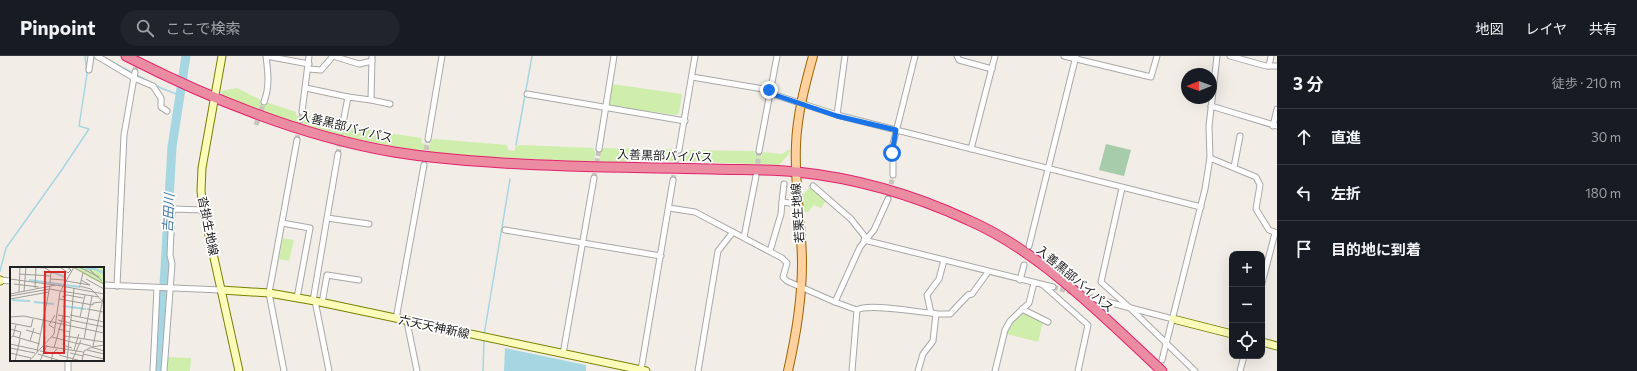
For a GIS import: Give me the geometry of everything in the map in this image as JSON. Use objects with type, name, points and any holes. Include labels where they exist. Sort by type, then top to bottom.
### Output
[{"type":"highway","name":"入善黒部バイパス","points":[[126,56],[163,76],[214,98],[313,133],[394,152],[438,158],[499,163],[795,171],[849,180],[895,191],[972,221],[1041,264],[1162,371]]},
{"type":"main road","name":"沓掛生地線","points":[[222,56],[202,168],[201,191],[239,371]]},
{"type":"main road","name":"若栗生地線","points":[[788,371],[799,312],[802,263],[795,171],[796,144],[802,104],[813,56]]},
{"type":"main road","name":"六天天神新線","points":[[221,290],[269,293],[314,301],[407,322],[644,371]]},
{"type":"main road","points":[[1173,319],[1229,333]]},
{"type":"main road","points":[[1265,343],[1277,346]]},
{"type":"street","points":[[89,70],[91,56]]},
{"type":"street","points":[[97,56],[153,86],[161,98],[161,107],[167,111]]},
{"type":"street","points":[[264,102],[268,85],[266,56],[321,70],[333,56],[359,64],[372,58],[371,100]]},
{"type":"street","points":[[302,112],[309,66],[309,56]]},
{"type":"street","points":[[428,139],[442,56]]},
{"type":"street","points":[[599,149],[614,56]]},
{"type":"street","points":[[679,150],[695,56]]},
{"type":"street","points":[[759,151],[769,90],[777,56]]},
{"type":"street","points":[[837,116],[845,56]]},
{"type":"street","points":[[893,175],[892,153],[896,130],[915,56]]},
{"type":"street","points":[[957,56],[959,60],[992,69]]},
{"type":"street","points":[[971,149],[995,56]]},
{"type":"street","points":[[1064,56],[1076,57],[1151,78],[1156,56]]},
{"type":"street","points":[[1162,360],[1201,207],[1210,158],[1211,106],[1217,56]]},
{"type":"street","points":[[1230,56],[1269,66],[1277,66]]},
{"type":"street","points":[[1269,66],[1271,56]]},
{"type":"street","points":[[1029,246],[1076,57]]},
{"type":"street","points":[[117,286],[124,135],[134,75]]},
{"type":"street","points":[[692,77],[769,90],[772,94],[837,116],[1201,207]]},
{"type":"street","points":[[306,88],[390,104]]},
{"type":"street","points":[[527,94],[685,121]]},
{"type":"street","points":[[343,123],[348,97]]},
{"type":"street","points":[[1211,106],[1275,126],[1277,109]]},
{"type":"street","points":[[1234,167],[1240,136]]},
{"type":"street","points":[[284,371],[269,293],[297,140]]},
{"type":"street","points":[[329,371],[314,301],[338,154]]},
{"type":"street","points":[[1210,158],[1256,177],[1260,185],[1256,209],[1269,230],[1276,233],[1265,272]]},
{"type":"street","points":[[396,319],[424,165]]},
{"type":"street","points":[[744,237],[756,176]]},
{"type":"street","points":[[563,354],[594,178]]},
{"type":"street","points":[[644,371],[673,180]]},
{"type":"street","points":[[770,251],[781,214],[784,184]]},
{"type":"street","points":[[813,186],[851,219],[865,239],[988,272],[1053,287]]},
{"type":"street","points":[[1122,188],[1101,282],[1195,371]]},
{"type":"street","points":[[835,302],[865,239],[874,230],[888,199]]},
{"type":"street","points":[[782,202],[797,204]]},
{"type":"street","points":[[669,208],[695,212],[770,251],[782,258],[787,263],[783,277],[787,281],[857,310]]},
{"type":"street","points":[[164,371],[172,264],[170,255],[172,209],[204,210]]},
{"type":"street","points":[[327,218],[369,224]]},
{"type":"street","points":[[282,223],[310,228],[297,298]]},
{"type":"street","points":[[505,230],[661,256]]},
{"type":"street","points":[[698,371],[718,251],[734,232]]},
{"type":"street","points":[[918,371],[923,354],[933,341],[933,313],[927,295],[939,279],[944,260]]},
{"type":"street","points":[[1020,280],[1024,265]]},
{"type":"street","points":[[857,310],[862,307],[950,314],[968,295],[972,294],[988,272]]},
{"type":"street","points":[[322,303],[328,275],[359,280]]},
{"type":"street","points":[[0,280],[10,281]]},
{"type":"street","points":[[995,371],[1005,330],[1010,321],[1029,303],[1034,283]]},
{"type":"street","points":[[104,285],[221,290]]},
{"type":"street","points":[[1042,285],[1088,325],[1078,371]]},
{"type":"street","points":[[153,371],[158,288]]},
{"type":"street","points":[[1092,298],[1173,319]]},
{"type":"street","points":[[1022,309],[1048,322]]},
{"type":"street","points":[[852,371],[857,310]]},
{"type":"street","points":[[407,322],[417,371]]},
{"type":"street","points":[[1240,371],[1243,359]]},
{"type":"green space","points":[[612,84],[682,94],[679,113],[676,115],[609,106]]},
{"type":"green space","points":[[237,88],[261,100],[260,103],[265,105],[266,102],[296,112],[296,115],[305,118],[306,115],[340,124],[340,127],[345,128],[346,125],[381,132],[380,137],[387,137],[388,133],[422,138],[421,143],[426,144],[424,152],[398,148],[322,130],[272,115],[223,97],[221,91]]},
{"type":"green space","points":[[435,139],[507,145],[508,150],[514,151],[516,146],[521,145],[593,148],[595,152],[594,162],[428,153],[431,140]]},
{"type":"green space","points":[[1106,144],[1131,150],[1124,176],[1099,170]]},
{"type":"green space","points":[[601,148],[672,149],[671,154],[676,154],[675,161],[599,162]]},
{"type":"green space","points":[[790,149],[789,154],[779,165],[679,161],[680,154],[686,150],[754,151],[757,153],[757,156],[761,157],[763,152],[782,154]]},
{"type":"green space","points":[[811,186],[826,201],[821,208],[814,205],[808,212],[802,212],[802,195]]},
{"type":"green space","points":[[283,238],[294,240],[289,261],[279,259]]},
{"type":"green space","points":[[1024,312],[1043,322],[1038,342],[1007,334],[1009,327]]},
{"type":"green space","points":[[168,357],[191,358],[190,371],[167,371]]},
{"type":"water","points":[[505,348],[586,365],[586,371],[504,371]]},
{"type":"waterway","points":[[0,271],[6,248],[89,129],[79,126],[87,74],[85,56]]},
{"type":"waterway","name":"吉田川","points":[[159,371],[172,147],[186,56]]},
{"type":"waterway","points":[[516,145],[532,56]]},
{"type":"waterway","points":[[103,57],[161,88],[179,95]]},
{"type":"waterway","points":[[484,335],[510,179]]},
{"type":"waterway","points":[[483,371],[484,339]]},
{"type":"tunnel","points":[[135,72],[137,56]]},
{"type":"tunnel","points":[[256,125],[264,102]]},
{"type":"tunnel","points":[[297,140],[302,112]]},
{"type":"tunnel","points":[[338,154],[343,123]]},
{"type":"tunnel","points":[[424,165],[428,139]]},
{"type":"tunnel","points":[[594,178],[599,149]]},
{"type":"tunnel","points":[[673,180],[679,150]]},
{"type":"tunnel","points":[[757,171],[759,151]]},
{"type":"tunnel","points":[[888,199],[893,175]]},
{"type":"tunnel","points":[[1053,287],[1075,293]]},
{"type":"route","points":[[769,90],[772,94],[837,116],[896,130],[892,144],[892,153]]}]
